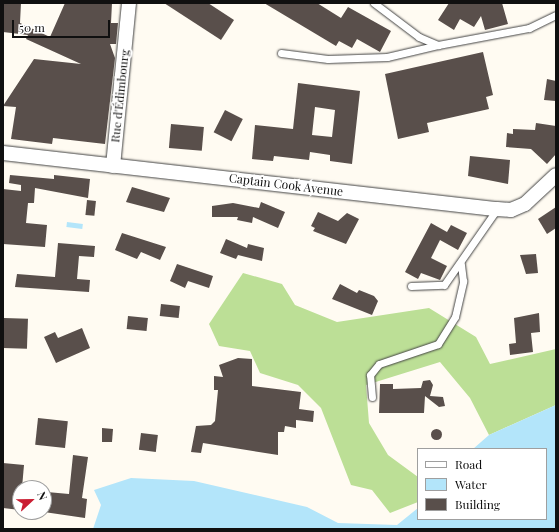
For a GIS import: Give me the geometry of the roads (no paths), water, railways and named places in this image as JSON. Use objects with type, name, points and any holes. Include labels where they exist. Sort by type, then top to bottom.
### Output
[{"type":"street","name":"Rue d'Édimbourg","points":[[113,166],[129,3]]},
{"type":"street","name":"Captain Cook Avenue","points":[[3,153],[511,210],[525,204],[556,175]]},
{"type":"lane","points":[[374,3],[419,36],[438,45]]},
{"type":"lane","points":[[280,53],[328,59],[387,57],[438,45],[529,28],[556,15]]},
{"type":"lane","points":[[411,286],[444,284],[461,264],[497,209]]},
{"type":"lane","points":[[372,397],[370,376],[379,364],[438,344],[455,317],[463,281],[461,264]]},
{"type":"water","points":[[67,222],[83,224],[82,229],[66,227]]},
{"type":"water","points":[[556,405],[556,529],[93,529],[101,505],[94,490],[131,478],[194,481],[307,507],[338,523],[397,525],[417,509],[417,520],[547,520],[547,448],[474,448],[489,435]]}]
